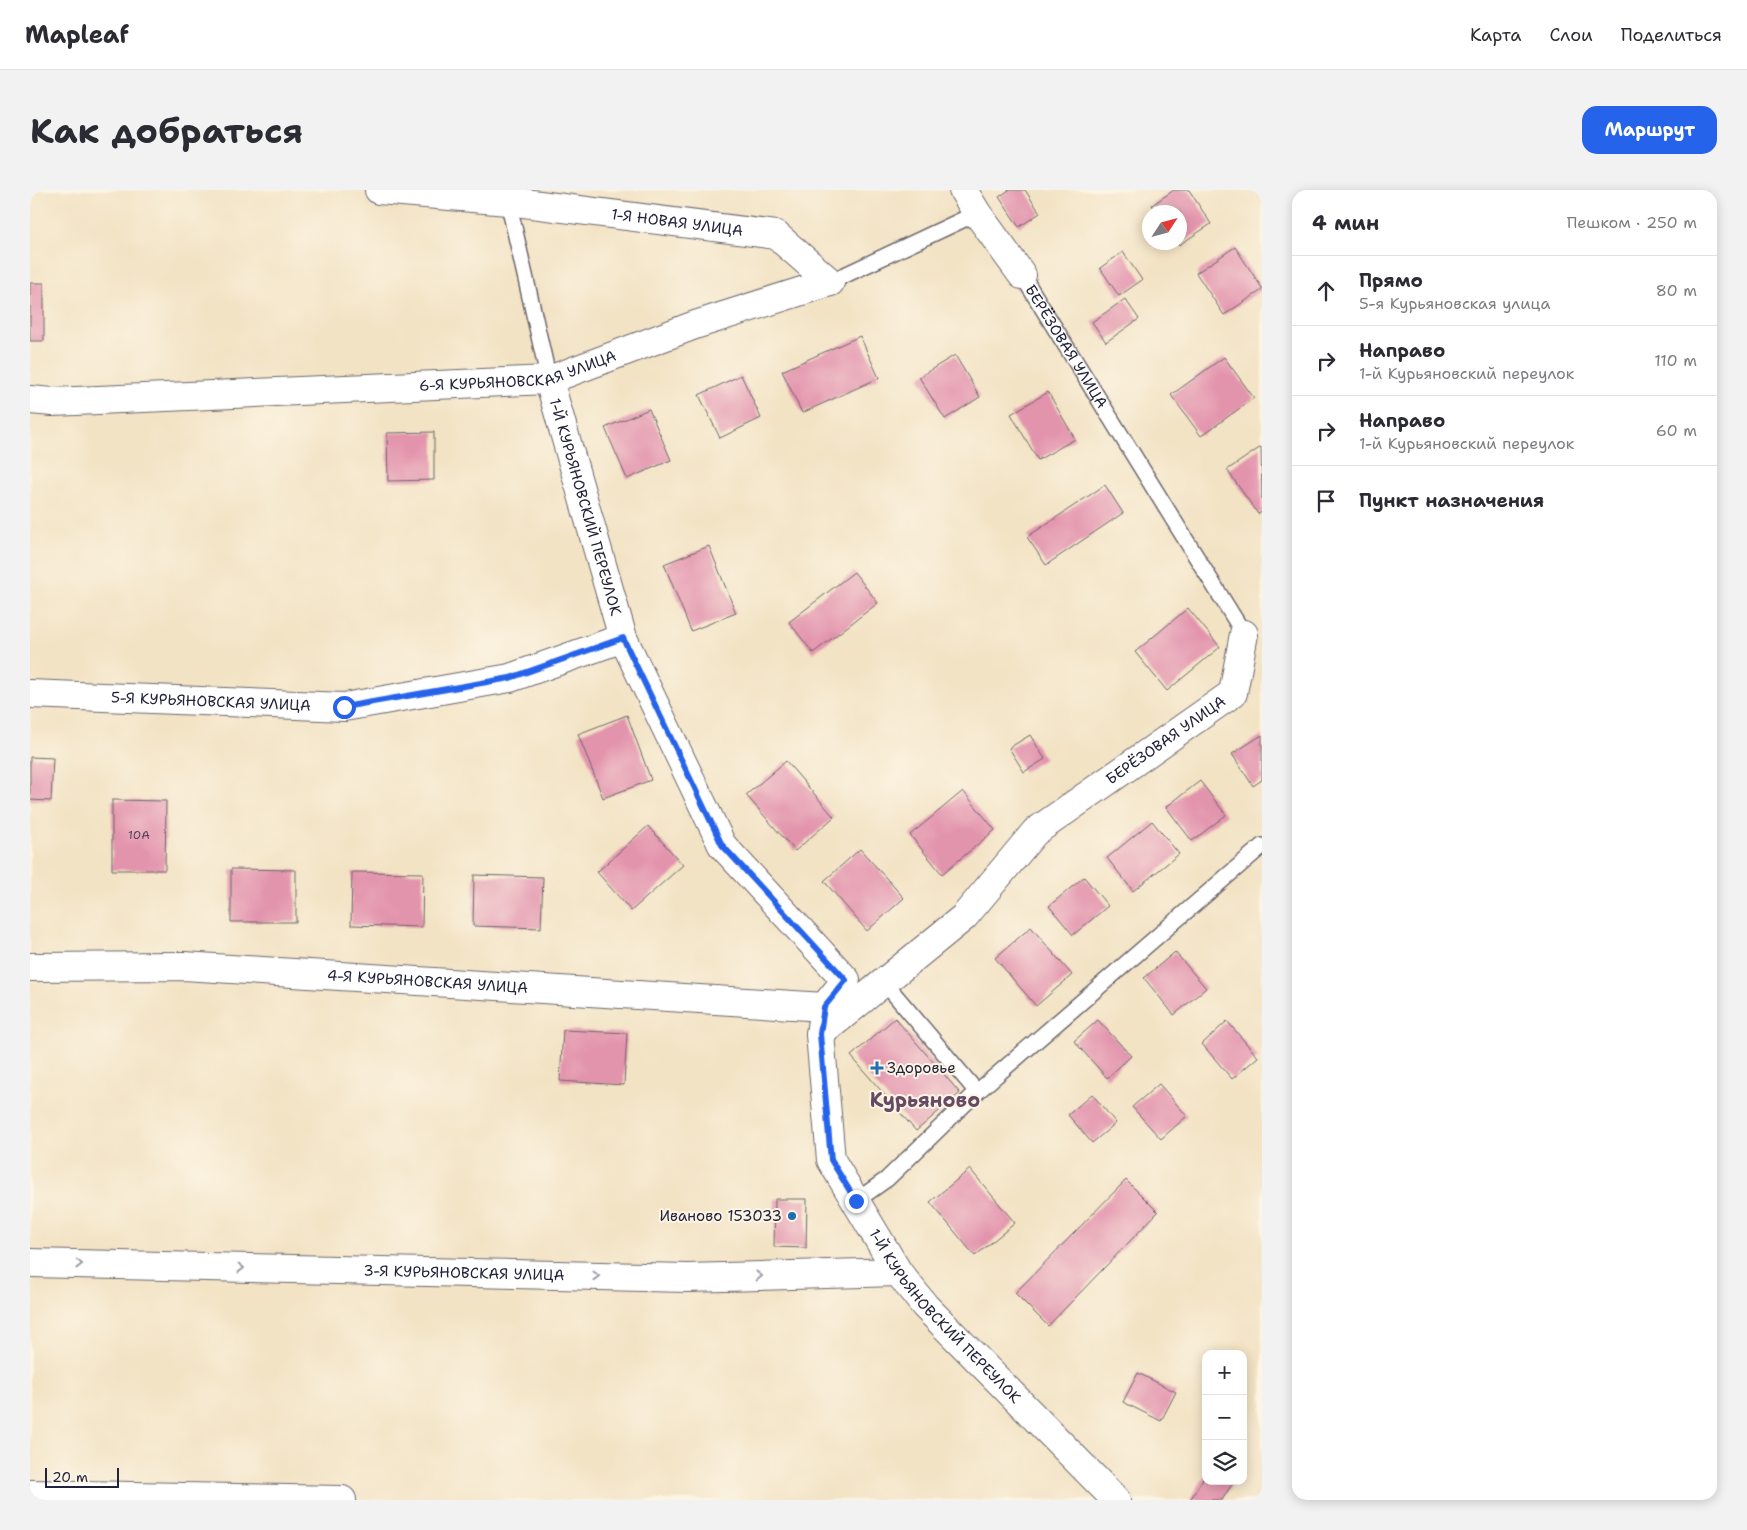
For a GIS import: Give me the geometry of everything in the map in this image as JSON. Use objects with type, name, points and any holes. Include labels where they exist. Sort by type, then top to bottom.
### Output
[{"type":"street","name":"1-Я НОВАЯ УЛИЦА","points":[[379,190],[508,201],[776,235],[830,282]]},
{"type":"street","name":"БЕРЁЗОВАЯ УЛИЦА","points":[[963,190],[977,213],[1022,275]]},
{"type":"street","name":"6-Я КУРЬЯНОВСКАЯ УЛИЦА","points":[[30,400],[53,402],[549,380],[695,325],[830,282]]},
{"type":"street","name":"1-Й КУРЬЯНОВСКИЙ ПЕРЕУЛОК","points":[[549,380],[623,638],[722,845],[846,980],[824,1007],[820,1034],[831,1160],[898,1272],[925,1306],[1116,1500]]},
{"type":"street","name":"БЕРЁЗОВАЯ УЛИЦА","points":[[820,1034],[964,917],[1035,832],[1233,693],[1244,634]]},
{"type":"street","name":"5-Я КУРЬЯНОВСКАЯ УЛИЦА","points":[[30,694],[344,707],[510,678],[623,638]]},
{"type":"street","name":"4-Я КУРЬЯНОВСКАЯ УЛИЦА","points":[[30,967],[184,966],[824,1007]]},
{"type":"street","name":"3-Я КУРЬЯНОВСКАЯ УЛИЦА","points":[[30,1263],[687,1278],[898,1272]]},
{"type":"street","points":[[30,1494],[342,1500]]},
{"type":"lane","points":[[508,201],[549,380]]},
{"type":"lane","name":"6-Я КУРЬЯНОВСКАЯ УЛИЦА","points":[[830,282],[977,213]]},
{"type":"lane","name":"БЕРЁЗОВАЯ УЛИЦА","points":[[1022,275],[1244,634]]},
{"type":"lane","points":[[856,1201],[887,1179],[977,1092],[1262,846]]},
{"type":"lane","points":[[884,982],[977,1092]]},
{"type":"building","points":[[1009,190],[1025,190],[1040,213],[1019,227],[999,197]]},
{"type":"building","points":[[1174,190],[1189,190],[1211,224],[1187,240],[1187,205],[1152,205]]},
{"type":"building","points":[[1235,247],[1262,290],[1224,315],[1196,273]]},
{"type":"building","points":[[1123,252],[1142,280],[1119,296],[1100,268]]},
{"type":"building","points":[[30,283],[44,283],[44,341],[30,341]]},
{"type":"building","points":[[1125,299],[1139,319],[1106,342],[1092,322]]},
{"type":"building","points":[[860,336],[879,378],[802,413],[782,371]]},
{"type":"building","points":[[955,355],[980,397],[945,419],[919,377]]},
{"type":"building","points":[[1224,357],[1254,398],[1201,436],[1171,395]]},
{"type":"building","points":[[741,375],[761,418],[720,438],[699,395]]},
{"type":"building","points":[[1048,392],[1075,439],[1038,460],[1011,414]]},
{"type":"building","points":[[649,409],[671,460],[627,479],[605,428]]},
{"type":"building","points":[[434,432],[434,480],[388,481],[387,433]]},
{"type":"building","points":[[1261,447],[1262,512],[1258,514],[1227,470]]},
{"type":"building","points":[[1105,485],[1123,513],[1046,565],[1027,537]]},
{"type":"building","points":[[709,546],[736,613],[691,631],[664,564]]},
{"type":"building","points":[[854,572],[878,603],[813,653],[789,622]]},
{"type":"building","points":[[1188,608],[1220,647],[1167,691],[1135,652]]},
{"type":"building","points":[[627,715],[651,780],[603,798],[578,734]]},
{"type":"building","points":[[1030,735],[1045,759],[1024,772],[1009,748]]},
{"type":"building","points":[[1262,735],[1262,780],[1253,786],[1232,754]]},
{"type":"building","points":[[30,757],[53,758],[51,801],[30,800]]},
{"type":"building","points":[[786,761],[834,817],[795,851],[746,795]]},
{"type":"building","points":[[1200,781],[1226,815],[1192,841],[1166,807]]},
{"type":"building","points":[[963,791],[995,830],[942,874],[910,835]]},
{"type":"building","points":[[112,800],[166,801],[165,870],[112,870]]},
{"type":"building","points":[[1152,821],[1179,854],[1133,891],[1107,858]]},
{"type":"building","points":[[648,826],[683,865],[631,911],[597,872]]},
{"type":"building","points":[[860,849],[904,898],[867,931],[824,881]]},
{"type":"building","points":[[231,869],[296,870],[296,922],[231,922]]},
{"type":"building","points":[[352,872],[423,873],[422,927],[351,925]]},
{"type":"building","points":[[474,875],[543,877],[541,928],[473,926]]},
{"type":"building","points":[[1084,877],[1108,906],[1073,935],[1049,906]]},
{"type":"building","points":[[1031,927],[1072,975],[1036,1006],[995,958]]},
{"type":"building","points":[[1175,952],[1206,988],[1174,1015],[1144,978]]},
{"type":"building","points":[[895,1018],[960,1093],[916,1131],[851,1056]]},
{"type":"building","points":[[1098,1020],[1131,1056],[1107,1078],[1074,1041]]},
{"type":"building","points":[[1227,1021],[1258,1057],[1232,1079],[1202,1044]]},
{"type":"building","points":[[563,1030],[627,1033],[624,1085],[560,1081]]},
{"type":"building","points":[[1159,1084],[1187,1116],[1161,1139],[1132,1107]]},
{"type":"building","points":[[1092,1094],[1116,1123],[1092,1143],[1068,1115]]},
{"type":"building","points":[[970,1169],[1015,1223],[975,1256],[930,1202]]},
{"type":"building","points":[[1126,1180],[1158,1212],[1048,1326],[1015,1293]]},
{"type":"building","points":[[775,1199],[807,1199],[806,1248],[774,1247]]},
{"type":"building","points":[[1138,1373],[1176,1392],[1161,1421],[1123,1402]]},
{"type":"building","points":[[1202,1480],[1202,1485],[1231,1485],[1222,1500],[1190,1500]]},
{"type":"place","name":"Здоровье","points":[[877,1068]]},
{"type":"place","name":"Иваново 153033","points":[[792,1216]]},
{"type":"district","name":"Курьяново","points":[[925,1100]]},
{"type":"route","points":[[344,707],[510,678],[623,638],[722,845],[846,980],[824,1007],[820,1034],[831,1160],[856,1201]]}]
